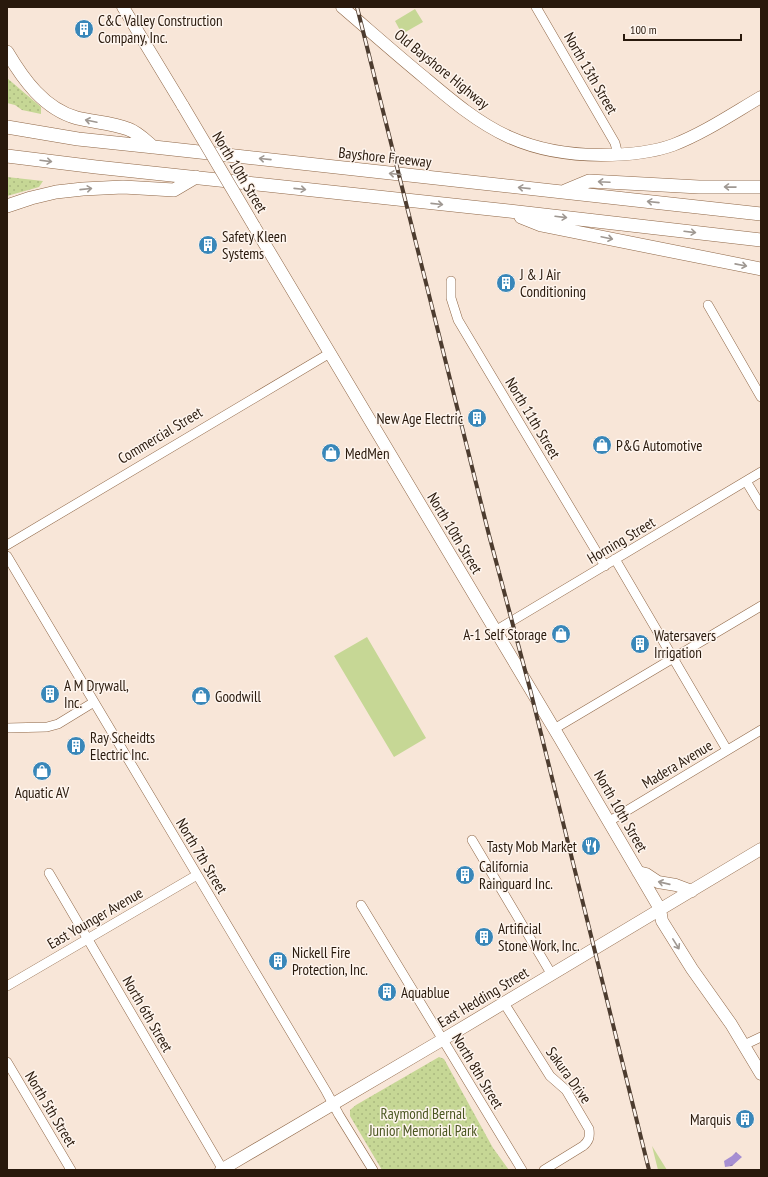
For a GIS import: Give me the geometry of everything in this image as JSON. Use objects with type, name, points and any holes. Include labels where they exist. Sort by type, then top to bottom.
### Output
[{"type":"highway","points":[[7,52],[16,68],[36,93],[55,107],[76,118],[129,129],[154,147]]},
{"type":"highway","name":"Bayshore Freeway","points":[[7,127],[78,138],[154,147],[761,214]]},
{"type":"highway","points":[[7,156],[761,240]]},
{"type":"highway","points":[[7,206],[56,192],[90,188],[123,187],[174,190],[196,177]]},
{"type":"highway","points":[[563,192],[589,181],[761,187]]},
{"type":"highway","points":[[509,211],[541,226],[761,269]]},
{"type":"main road","name":"North 10th Street","points":[[123,7],[554,729],[660,909],[662,921],[692,969],[744,1045],[761,1074]]},
{"type":"main road","name":"Old Bayshore Highway","points":[[342,7],[444,95],[465,111],[510,137],[558,152],[584,155],[618,155],[647,151],[672,145],[699,133],[761,97]]},
{"type":"main road","name":"East Hedding Street","points":[[222,1170],[552,975],[761,849]]},
{"type":"main road","points":[[638,872],[646,874],[658,882],[676,885],[692,891]]},
{"type":"street","name":"North 13th Street","points":[[536,7],[615,143],[618,155]]},
{"type":"street","name":"North 11th Street","points":[[451,281],[451,298],[458,320],[605,566]]},
{"type":"street","points":[[708,305],[761,397]]},
{"type":"street","name":"Commercial Street","points":[[7,545],[330,353]]},
{"type":"street","name":"Horning Street","points":[[496,632],[761,472]]},
{"type":"street","points":[[746,481],[761,506]]},
{"type":"street","name":"North 7th Street","points":[[7,556],[373,1170]]},
{"type":"street","points":[[615,560],[727,750]]},
{"type":"street","points":[[554,729],[761,606]]},
{"type":"street","points":[[7,728],[58,724],[94,702]]},
{"type":"street","name":"Madera Avenue","points":[[608,822],[761,730]]},
{"type":"street","points":[[472,840],[552,975]]},
{"type":"street","name":"North 6th Street","points":[[48,873],[88,938],[222,1170]]},
{"type":"street","name":"East Younger Avenue","points":[[7,986],[196,875]]},
{"type":"street","name":"North 8th Street","points":[[361,905],[522,1170]]},
{"type":"street","name":"Sakura Drive","points":[[504,1003],[550,1076],[566,1090],[589,1129],[590,1135],[588,1141],[583,1146],[544,1170]]},
{"type":"street","points":[[744,1045],[761,1037]]},
{"type":"street","name":"North 5th Street","points":[[7,1062],[71,1170]]},
{"type":"green space","points":[[415,9],[423,22],[402,34],[395,21]]},
{"type":"green space","points":[[7,78],[41,107],[41,114],[22,110],[15,105],[7,103]]},
{"type":"green space","points":[[7,177],[43,181],[39,187],[7,196]]},
{"type":"green space","points":[[367,637],[426,738],[394,757],[334,656]]},
{"type":"green space","name":"Raymond Bernal Junior Memorial Park","points":[[439,1057],[444,1059],[493,1148],[509,1170],[382,1170],[350,1116],[350,1110],[356,1105]]},
{"type":"green space","points":[[652,1146],[667,1170],[658,1170]]},
{"type":"water","points":[[736,1152],[742,1157],[732,1166],[725,1167],[724,1161]]},
{"type":"railway","points":[[357,7],[489,535],[530,689],[649,1170]]},
{"type":"place","name":"C&C Valley Construction Company, Inc.","points":[[84,29]]},
{"type":"place","name":"Safety Kleen Systems","points":[[208,245]]},
{"type":"place","name":"J & J Air Conditioning","points":[[506,283]]},
{"type":"place","name":"New Age Electric","points":[[477,418]]},
{"type":"place","name":"P&G Automotive","points":[[602,445]]},
{"type":"place","name":"MedMen","points":[[331,453]]},
{"type":"place","name":"A-1 Self Storage","points":[[561,634]]},
{"type":"place","name":"Watersavers Irrigation","points":[[640,644]]},
{"type":"place","name":"A M Drywall, Inc.","points":[[50,694]]},
{"type":"place","name":"Goodwill","points":[[201,696]]},
{"type":"place","name":"Ray Scheidts Electric Inc.","points":[[76,746]]},
{"type":"place","name":"Aquatic AV","points":[[42,771]]},
{"type":"place","name":"Tasty Mob Market","points":[[591,846]]},
{"type":"place","name":"California Rainguard Inc.","points":[[465,875]]},
{"type":"place","name":"Artificial Stone Work, Inc.","points":[[484,937]]},
{"type":"place","name":"Nickell Fire Protection, Inc.","points":[[278,961]]},
{"type":"place","name":"Aquablue","points":[[387,992]]},
{"type":"place","name":"Marquis","points":[[745,1119]]}]
